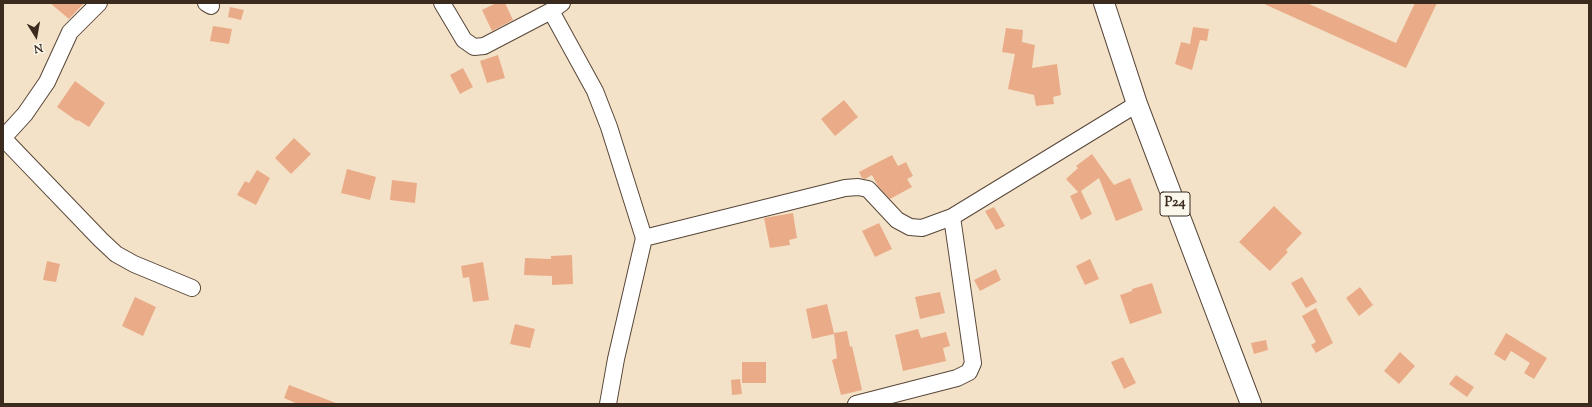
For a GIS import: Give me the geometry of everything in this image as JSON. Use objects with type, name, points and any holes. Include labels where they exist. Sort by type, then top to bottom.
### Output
[{"type":"main road","name":"P24","points":[[1104,3],[1137,104],[1251,404]]},
{"type":"street","points":[[99,3],[70,32],[47,82],[25,114],[3,138],[100,240],[116,254],[134,264],[192,288]]},
{"type":"street","points":[[442,3],[464,40],[474,47],[484,46],[556,7],[595,91],[609,127],[644,238],[616,359],[608,404]]},
{"type":"street","points":[[644,238],[845,188],[868,189],[898,220],[910,227],[922,228],[952,218],[1137,104]]},
{"type":"street","points":[[856,404],[957,378],[969,372],[973,363],[952,218]]},
{"type":"building","points":[[50,3],[84,3],[69,19]]},
{"type":"building","points":[[496,3],[505,3],[513,20],[492,31],[482,10]]},
{"type":"building","points":[[1262,3],[1307,3],[1396,43],[1415,3],[1437,3],[1406,68]]},
{"type":"building","points":[[230,7],[244,10],[241,20],[228,17]]},
{"type":"building","points":[[213,26],[232,29],[229,44],[210,41]]},
{"type":"building","points":[[1193,27],[1209,29],[1207,41],[1200,40],[1192,70],[1175,64],[1181,42],[1190,44]]},
{"type":"building","points":[[1006,28],[1023,30],[1022,42],[1035,45],[1032,68],[1057,64],[1061,95],[1053,97],[1054,104],[1036,106],[1034,95],[1008,89],[1015,54],[1002,52]]},
{"type":"building","points":[[498,55],[505,78],[487,83],[480,61]]},
{"type":"building","points":[[463,68],[473,87],[460,94],[450,75]]},
{"type":"building","points":[[75,81],[105,103],[89,127],[78,120],[77,121],[57,107]]},
{"type":"building","points":[[844,100],[858,117],[835,136],[821,119]]},
{"type":"building","points":[[294,138],[311,154],[291,174],[275,158]]},
{"type":"building","points":[[1092,154],[1114,185],[1130,178],[1143,210],[1116,221],[1099,178],[1081,191],[1092,214],[1081,220],[1070,196],[1078,192],[1066,179],[1078,168],[1076,166]]},
{"type":"building","points":[[892,155],[898,166],[906,162],[913,176],[907,179],[912,187],[890,199],[878,186],[872,175],[865,179],[862,178],[859,172]]},
{"type":"building","points":[[347,169],[376,177],[370,200],[341,193]]},
{"type":"building","points":[[257,170],[270,178],[256,205],[237,195],[245,181],[249,183]]},
{"type":"building","points":[[392,180],[417,183],[415,203],[390,200]]},
{"type":"building","points":[[1274,206],[1302,233],[1286,250],[1288,252],[1270,271],[1239,242]]},
{"type":"building","points":[[994,207],[1005,226],[996,230],[985,211]]},
{"type":"building","points":[[793,213],[797,238],[789,240],[790,245],[770,248],[764,218]]},
{"type":"building","points":[[879,223],[892,249],[875,257],[862,231]]},
{"type":"building","points":[[572,255],[573,284],[552,285],[552,276],[524,275],[525,258],[551,259],[551,256]]},
{"type":"building","points":[[1090,259],[1099,279],[1085,285],[1076,266]]},
{"type":"building","points":[[47,261],[60,264],[56,282],[43,280]]},
{"type":"building","points":[[483,262],[489,300],[473,302],[469,277],[463,278],[461,266]]},
{"type":"building","points":[[996,269],[1001,280],[980,291],[974,280]]},
{"type":"building","points":[[1302,277],[1317,302],[1306,308],[1291,283]]},
{"type":"building","points":[[1152,283],[1162,313],[1130,324],[1120,295],[1132,291],[1132,289]]},
{"type":"building","points":[[1360,287],[1373,305],[1359,316],[1346,298]]},
{"type":"building","points":[[940,292],[945,313],[920,319],[915,297]]},
{"type":"building","points":[[135,297],[156,307],[143,336],[122,326]]},
{"type":"building","points":[[827,304],[834,333],[847,331],[862,390],[841,395],[832,360],[837,358],[834,334],[812,339],[806,309]]},
{"type":"building","points":[[1316,308],[1333,343],[1316,353],[1311,345],[1316,342],[1302,316]]},
{"type":"building","points":[[515,324],[535,329],[530,348],[510,344]]},
{"type":"building","points":[[918,329],[921,338],[946,332],[950,346],[943,348],[946,361],[903,371],[895,335]]},
{"type":"building","points":[[1506,333],[1547,358],[1534,379],[1524,373],[1530,363],[1511,351],[1505,361],[1494,354]]},
{"type":"building","points":[[1266,340],[1268,350],[1254,354],[1251,343]]},
{"type":"building","points":[[1400,352],[1415,366],[1399,384],[1384,371]]},
{"type":"building","points":[[1123,357],[1136,383],[1124,389],[1111,362]]},
{"type":"building","points":[[742,362],[766,362],[766,383],[742,383]]},
{"type":"building","points":[[1456,375],[1474,387],[1467,397],[1449,384]]},
{"type":"building","points":[[740,379],[742,394],[732,395],[731,380]]},
{"type":"building","points":[[289,385],[336,404],[298,404],[284,398]]}]
